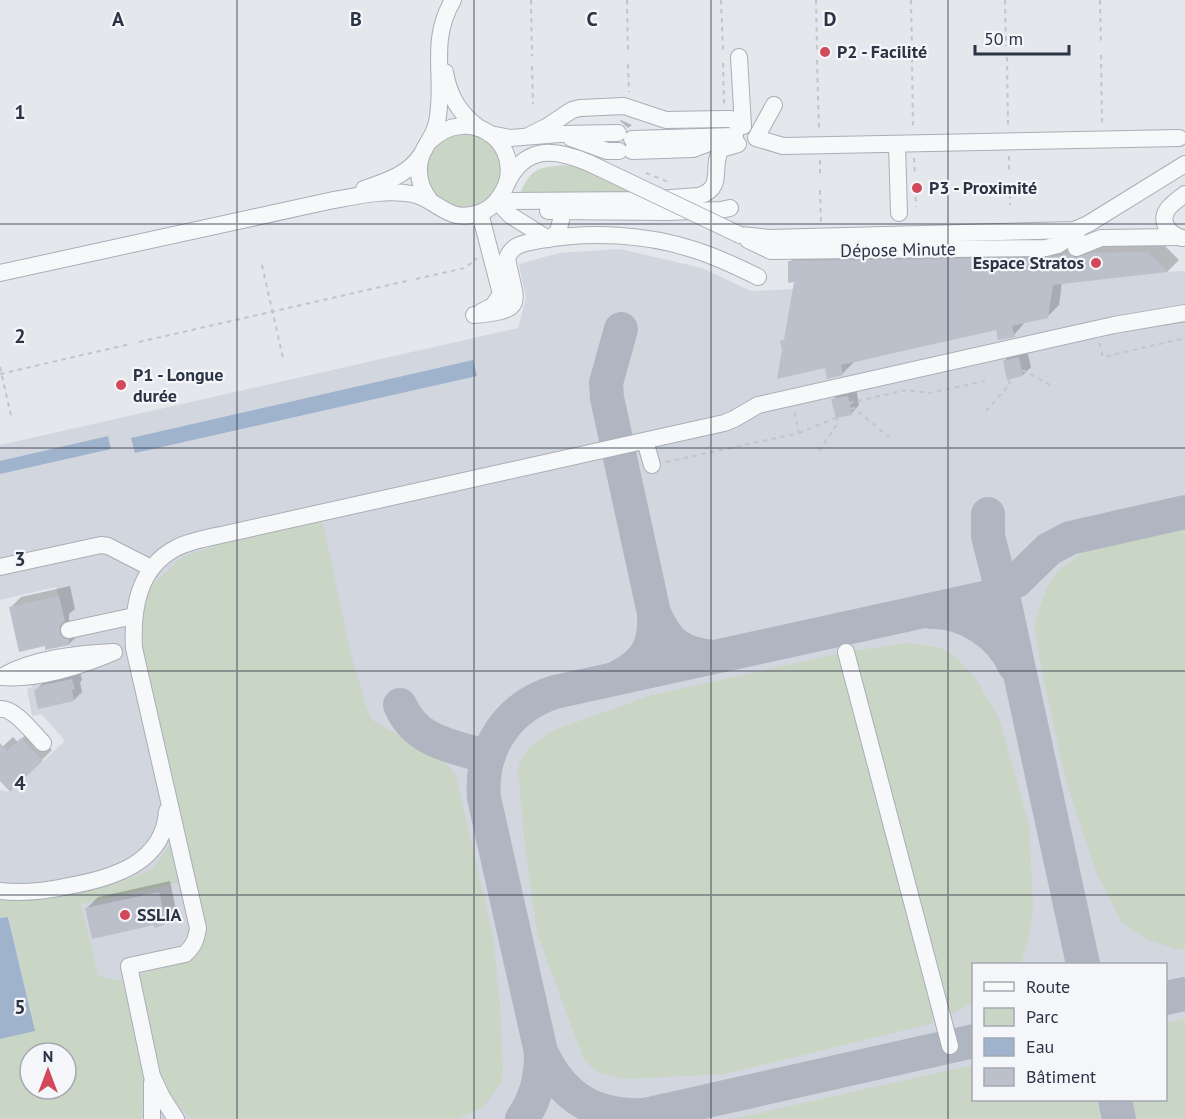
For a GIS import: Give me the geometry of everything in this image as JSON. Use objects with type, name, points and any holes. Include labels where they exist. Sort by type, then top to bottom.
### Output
[{"type":"street","points":[[453,0],[442,21],[440,34],[437,123],[419,164],[420,180],[426,195],[441,210],[455,215],[480,213],[497,201],[518,168],[540,153],[565,154],[740,235],[770,238],[1061,231],[1074,230],[1088,224],[1185,164]]},
{"type":"street","points":[[462,0],[451,19],[448,32],[445,70],[447,84],[465,117],[499,142],[506,153],[509,165],[507,184]]},
{"type":"street","points":[[739,57],[739,136]]},
{"type":"street","points":[[530,135],[549,126],[572,110],[624,106],[666,120],[731,119],[747,147],[753,144],[774,105],[774,145]]},
{"type":"street","points":[[329,201],[399,176],[416,163],[437,134],[448,128],[467,125],[510,138],[560,134],[693,149],[714,145],[721,149],[739,136]]},
{"type":"street","points":[[756,138],[774,145],[1179,138]]},
{"type":"street","points":[[897,144],[899,213]]},
{"type":"street","points":[[497,201],[643,200],[707,194],[716,181],[714,145]]},
{"type":"street","points":[[0,273],[329,201],[398,193],[412,194],[433,203]]},
{"type":"street","points":[[1181,238],[1168,229],[1164,217],[1171,205],[1185,194]]},
{"type":"street","points":[[497,201],[510,215],[548,239]]},
{"type":"street","points":[[522,201],[546,211],[562,212],[667,212],[730,208]]},
{"type":"street","points":[[548,239],[558,232],[562,212]]},
{"type":"street","points":[[480,213],[485,251],[501,266],[507,296],[499,309],[474,315],[502,312],[512,306],[515,295],[507,258],[511,250],[517,245],[548,239],[602,235],[667,243],[704,253],[758,277]]},
{"type":"street","points":[[1076,248],[1101,238],[1181,238]]},
{"type":"street","points":[[152,1119],[152,1076],[129,966],[185,954],[196,940],[198,928],[134,648],[134,616],[139,590],[151,568],[163,556],[177,547],[202,539],[724,423],[758,405],[1114,325],[1185,313]]},
{"type":"street","points":[[645,441],[652,465]]},
{"type":"street","points":[[0,567],[101,545],[108,546],[151,568]]},
{"type":"street","points":[[69,630],[134,616]]},
{"type":"street","points":[[0,677],[19,678],[84,664],[114,652],[134,648]]},
{"type":"street","points":[[846,652],[950,1046]]},
{"type":"street","points":[[0,709],[5,708],[13,712],[43,743]]},
{"type":"street","points":[[0,891],[21,893],[62,888],[118,874],[133,867],[146,857],[162,836],[166,826],[168,804]]},
{"type":"street","points":[[152,1076],[176,1119]]},
{"type":"path","points":[[531,0],[532,56]]},
{"type":"path","points":[[627,0],[628,54]]},
{"type":"path","points":[[721,0],[723,52]]},
{"type":"path","points":[[816,0],[817,50]]},
{"type":"path","points":[[911,0],[912,48]]},
{"type":"path","points":[[1005,0],[1006,46]]},
{"type":"path","points":[[1100,0],[1101,44]]},
{"type":"path","points":[[1101,55],[1102,134]]},
{"type":"path","points":[[1006,57],[1008,136]]},
{"type":"path","points":[[912,58],[913,133]]},
{"type":"path","points":[[817,60],[819,141]]},
{"type":"path","points":[[723,63],[724,113]]},
{"type":"path","points":[[628,64],[629,101]]},
{"type":"path","points":[[532,66],[533,104]]},
{"type":"path","points":[[1009,155],[1009,174]]},
{"type":"path","points":[[914,157],[915,176]]},
{"type":"path","points":[[820,159],[820,178]]},
{"type":"path","points":[[1010,185],[1010,205]]},
{"type":"path","points":[[915,188],[916,207]]},
{"type":"path","points":[[820,190],[821,225]]},
{"type":"path","points":[[416,279],[465,268],[485,251]]},
{"type":"path","points":[[262,266],[283,358]]},
{"type":"path","points":[[139,342],[407,281]]},
{"type":"path","points":[[1093,344],[1100,343],[1103,357],[1185,338]]},
{"type":"path","points":[[1,374],[130,344]]},
{"type":"path","points":[[1143,348],[1144,353]]},
{"type":"path","points":[[0,367],[12,420]]},
{"type":"path","points":[[1022,371],[1050,385]]},
{"type":"path","points":[[986,411],[1010,384],[1009,380]]},
{"type":"path","points":[[849,403],[906,390],[929,393],[985,381]]},
{"type":"path","points":[[791,398],[799,433]]},
{"type":"path","points":[[851,409],[854,408],[889,437]]},
{"type":"path","points":[[652,465],[799,433],[836,418],[838,423],[819,451]]},
{"type":"shaded area","points":[[620,249],[702,268],[751,291],[1185,271],[1185,1119],[0,1119],[0,790],[10,792],[64,742],[41,714],[32,716],[27,689],[32,687],[25,657],[71,648],[56,587],[0,600],[0,445],[518,328],[526,298],[519,264],[559,253]]},
{"type":"green space","points":[[457,134],[471,134],[485,140],[495,150],[501,164],[501,178],[495,192],[485,202],[471,208],[457,208],[443,202],[433,192],[427,178],[427,164],[433,150],[443,140]]},
{"type":"green space","points":[[574,166],[626,188],[626,193],[519,196],[534,172],[545,167]]},
{"type":"green space","points":[[322,519],[351,655],[367,709],[372,720],[443,760],[456,775],[493,936],[500,1004],[503,1070],[501,1082],[483,1108],[457,1119],[192,1119],[166,1088],[158,1071],[151,1045],[139,975],[192,956],[200,949],[206,928],[143,649],[142,617],[148,589],[182,557],[223,543]]},
{"type":"green space","points":[[1185,529],[1185,949],[1176,949],[1144,938],[1121,921],[1096,872],[1065,777],[1040,661],[1035,625],[1048,585],[1061,568],[1085,551]]},
{"type":"green space","points":[[906,643],[938,647],[954,655],[976,679],[999,718],[1029,824],[1033,906],[1030,932],[1021,963],[972,963],[972,1003],[930,1024],[725,1074],[623,1079],[597,1072],[584,1060],[537,933],[525,846],[518,770],[521,759],[531,746],[551,731],[652,695],[846,652]]},
{"type":"green space","points":[[170,844],[181,882],[81,904],[98,976],[126,982],[143,1067],[141,1119],[0,1119],[0,1039],[35,1030],[9,917],[0,918],[0,897],[28,901],[48,899],[127,880],[153,869]]},
{"type":"green space","points":[[1185,1018],[1185,1119],[1134,1119],[1129,1101],[1167,1101],[1167,1023]]},
{"type":"green space","points":[[972,1065],[972,1101],[1097,1101],[1101,1119],[732,1119]]},
{"type":"water","points":[[473,360],[477,376],[135,453],[131,438]]},
{"type":"water","points":[[108,436],[111,449],[0,474],[0,461]]},
{"type":"water","points":[[8,917],[35,1031],[0,1039],[0,918]]},
{"type":"building","points":[[1148,252],[1168,272],[1053,285],[1048,318],[1012,326],[1015,337],[998,340],[996,330],[841,365],[843,375],[827,379],[825,368],[777,379],[782,350],[780,341],[784,340],[794,282],[788,283],[788,261],[1046,258],[1068,254],[1075,258],[1091,253]]},
{"type":"building","points":[[1019,357],[1023,376],[1007,380],[1003,361]]},
{"type":"building","points":[[848,396],[852,415],[836,418],[831,399]]},
{"type":"building","points":[[59,596],[65,621],[59,626],[59,633],[69,640],[70,645],[45,650],[45,646],[19,652],[9,607]]},
{"type":"building","points":[[72,679],[75,689],[72,690],[74,701],[38,709],[34,690],[44,685]]},
{"type":"building","points":[[21,738],[43,761],[10,792],[0,781],[0,743],[7,751]]},
{"type":"building","name":"SSLIA","points":[[159,892],[166,922],[164,925],[154,928],[154,925],[92,939],[85,908]]},
{"type":"taxiway","points":[[621,329],[606,383],[607,398],[654,613]]},
{"type":"taxiway","points":[[645,1115],[610,1112],[582,1102],[559,1082],[541,1052],[484,798],[484,780],[492,747],[510,719],[523,708],[555,692],[988,597],[1016,581],[1049,549],[1070,538],[1185,512]]},
{"type":"taxiway","points":[[988,514],[988,536],[1083,963]]},
{"type":"taxiway","points":[[932,612],[957,616],[981,627],[1000,644],[1014,665]]},
{"type":"taxiway","points":[[618,677],[636,666],[648,652],[653,635],[654,613],[664,632],[676,645],[692,653],[713,657]]},
{"type":"taxiway","points":[[400,705],[407,718],[426,735],[449,746],[488,757]]},
{"type":"taxiway","points":[[1167,998],[1185,994]]},
{"type":"taxiway","points":[[627,1119],[972,1041]]},
{"type":"taxiway","points":[[522,1119],[537,1087],[541,1052]]},
{"type":"taxiway","points":[[1115,1101],[1119,1119]]},
{"type":"place","name":"P2 - Facilité","points":[[825,52]]},
{"type":"place","name":"P3 - Proximité","points":[[917,188]]},
{"type":"place","name":"Espace Stratos","points":[[1096,263]]},
{"type":"place","name":"P1 - Longue durée","points":[[121,385]]},
{"type":"place","name":"SSLIA","points":[[125,915]]}]
